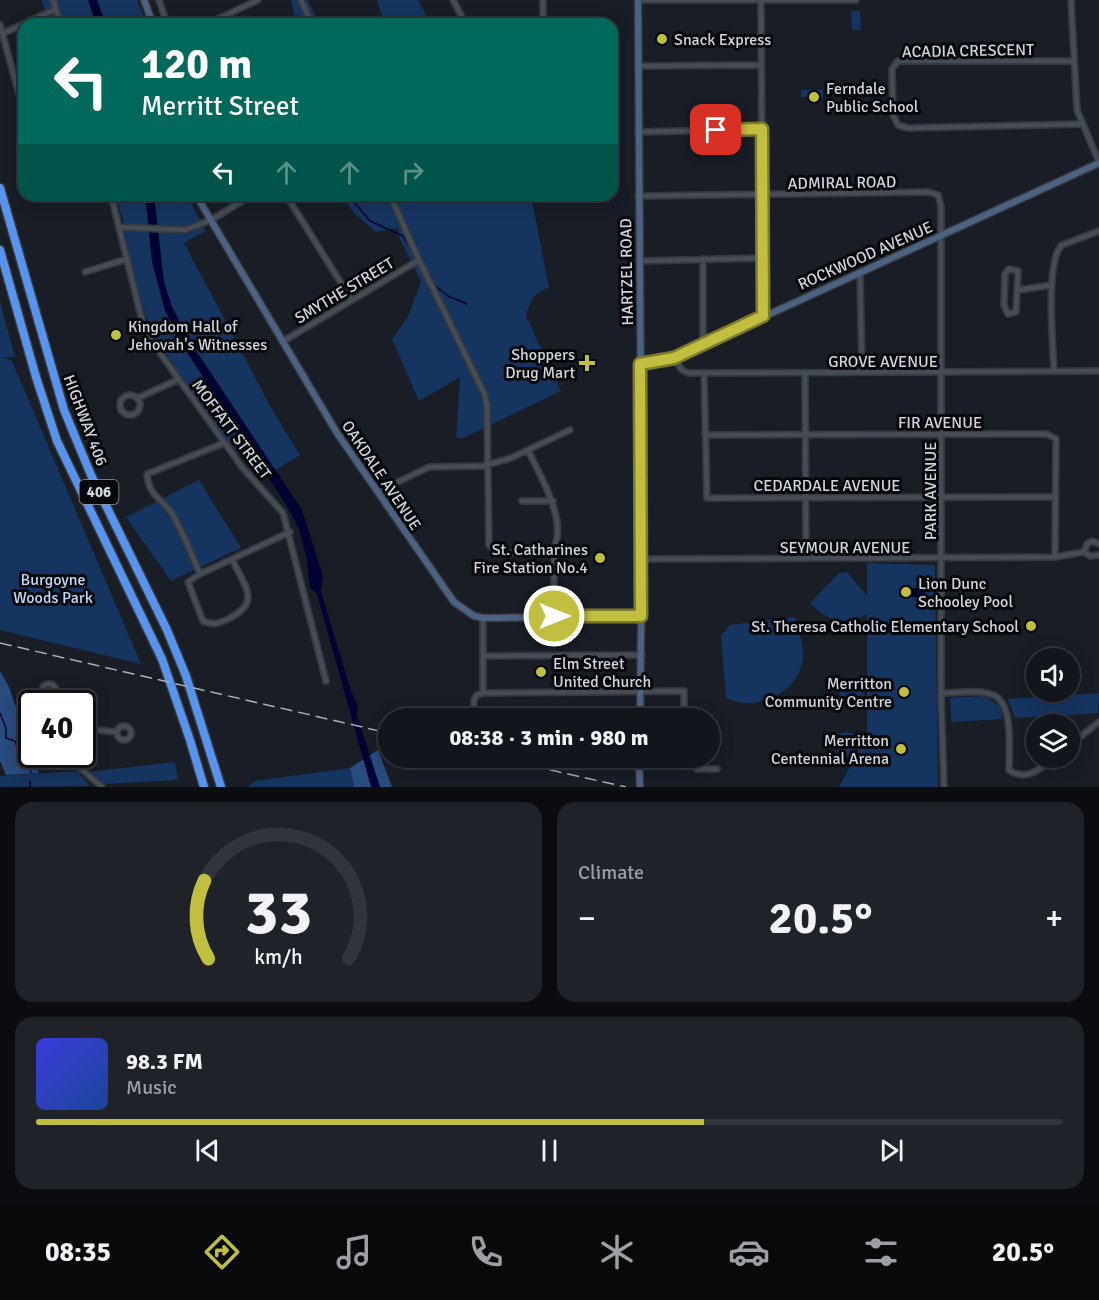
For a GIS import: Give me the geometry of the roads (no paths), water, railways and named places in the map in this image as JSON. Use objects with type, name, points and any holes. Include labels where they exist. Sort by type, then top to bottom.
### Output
[{"type":"highway","name":"HIGHWAY 406","points":[[0,188],[64,410],[91,476],[162,620],[186,676],[221,787]]},
{"type":"highway","name":"HIGHWAY 406","points":[[0,250],[36,377],[57,441],[162,659],[204,787]]},
{"type":"street","points":[[53,0],[59,18]]},
{"type":"street","points":[[144,0],[151,18]]},
{"type":"street","points":[[159,0],[165,18]]},
{"type":"street","points":[[220,18],[258,0]]},
{"type":"street","points":[[301,0],[309,18]]},
{"type":"street","points":[[543,0],[543,18]]},
{"type":"street","points":[[639,0],[856,0]]},
{"type":"street","name":"HARTZEL ROAD","points":[[639,0],[638,196],[642,559],[640,708]]},
{"type":"street","points":[[761,0],[763,316]]},
{"type":"street","points":[[1071,0],[1077,110],[1099,163]]},
{"type":"street","points":[[455,1],[463,18]]},
{"type":"street","points":[[36,18],[56,9]]},
{"type":"street","points":[[0,25],[18,90]]},
{"type":"street","points":[[4,33],[18,27]]},
{"type":"street","name":"ACADIA CRESCENT","points":[[1074,61],[898,61],[892,69],[893,115],[898,125],[907,129],[1082,124]]},
{"type":"street","points":[[638,66],[761,66]]},
{"type":"street","points":[[638,132],[762,129]]},
{"type":"street","name":"ROCKWOOD AVENUE","points":[[640,364],[674,358],[1099,163]]},
{"type":"street","name":"ADMIRAL ROAD","points":[[638,196],[928,192],[938,195]]},
{"type":"street","name":"PARK AVENUE","points":[[938,195],[941,235],[941,693],[944,787]]},
{"type":"street","name":"MOFFATT STREET","points":[[112,201],[145,332],[242,467],[283,513],[290,532],[295,566],[326,681]]},
{"type":"street","name":"OAKDALE AVENUE","points":[[199,201],[337,433],[454,602],[474,616],[483,618],[641,616]]},
{"type":"street","points":[[119,227],[185,230],[211,220],[242,201]]},
{"type":"street","points":[[290,201],[351,299]]},
{"type":"street","points":[[393,201],[418,260],[482,385],[487,406],[491,548],[499,551],[551,553]]},
{"type":"street","points":[[1054,371],[1052,285],[1058,248],[1099,231]]},
{"type":"street","points":[[640,261],[763,258]]},
{"type":"street","points":[[85,272],[127,259]]},
{"type":"street","points":[[703,259],[703,343]]},
{"type":"street","name":"SMYTHE STREET","points":[[282,342],[418,260]]},
{"type":"street","points":[[1009,269],[1018,271],[1018,290],[1016,312],[1008,314],[1004,305],[1005,274],[1009,269]]},
{"type":"street","points":[[860,272],[861,372]]},
{"type":"street","points":[[1018,290],[1052,285]]},
{"type":"street","name":"GROVE AVENUE","points":[[674,358],[682,370],[688,373],[1099,371]]},
{"type":"street","points":[[704,373],[705,435]]},
{"type":"street","points":[[805,373],[806,558]]},
{"type":"street","points":[[138,398],[179,379]]},
{"type":"street","points":[[132,395],[138,398],[141,408],[137,414],[130,416],[120,408],[123,398],[132,395]]},
{"type":"street","points":[[377,492],[429,467],[487,465],[511,458],[570,430]]},
{"type":"street","name":"FIR AVENUE","points":[[705,435],[1047,434],[1056,439],[1055,557]]},
{"type":"street","name":"CEDARDALE AVENUE","points":[[705,435],[707,498],[1055,497]]},
{"type":"street","points":[[200,574],[174,517],[166,506],[156,499],[147,474],[224,443]]},
{"type":"street","points":[[528,450],[553,501],[556,543],[551,553],[555,563],[554,616]]},
{"type":"street","points":[[522,501],[553,501]]},
{"type":"street","points":[[232,559],[248,597],[245,608],[216,624],[210,624],[203,621],[188,582],[200,574],[232,559],[290,532]]},
{"type":"street","name":"SEYMOUR AVENUE","points":[[1084,552],[1087,544],[1092,541],[1099,544]]},
{"type":"street","name":"SEYMOUR AVENUE","points":[[642,559],[942,559],[1055,557],[1084,552],[1089,556],[1099,555]]},
{"type":"street","points":[[483,618],[483,693]]},
{"type":"street","points":[[483,656],[642,655]]},
{"type":"street","points":[[474,708],[477,695],[483,693],[684,691],[684,708]]},
{"type":"street","points":[[941,693],[983,693],[1001,700],[1008,719],[1009,770],[1016,775],[1027,776],[1039,768]]},
{"type":"street","points":[[1080,737],[1099,722]]},
{"type":"street","points":[[96,730],[117,732]]},
{"type":"street","points":[[80,768],[102,787]]},
{"type":"street","points":[[639,768],[640,787]]},
{"type":"street","points":[[696,768],[717,769]]},
{"type":"waterway","points":[[353,201],[370,221],[403,236],[411,249]]},
{"type":"waterway","points":[[434,285],[448,296],[467,304]]},
{"type":"waterway","points":[[0,713],[6,728],[6,738],[15,741],[19,753],[29,760],[31,772]]},
{"type":"waterway","points":[[30,781],[30,787]]},
{"type":"railway","points":[[0,643],[378,731]]},
{"type":"railway","points":[[541,768],[626,787]]},
{"type":"place","name":"Snack Express","points":[[662,39]]},
{"type":"place","name":"Ferndale Public School","points":[[814,97]]},
{"type":"place","name":"Kingdom Hall of Jehovah's Witnesses","points":[[116,335]]},
{"type":"place","name":"Shoppers Drug Mart","points":[[587,363]]},
{"type":"place","name":"St. Catharines Fire Station No.4","points":[[600,558]]},
{"type":"place","name":"Lion Dunc Schooley Pool","points":[[906,592]]},
{"type":"place","name":"St. Theresa Catholic Elementary School","points":[[1031,626]]},
{"type":"place","name":"Elm Street United Church","points":[[541,672]]},
{"type":"place","name":"Merritton Community Centre","points":[[904,692]]},
{"type":"place","name":"Merritton Centennial Arena","points":[[901,749]]},
{"type":"park label","name":"Burgoyne Woods Park","points":[[53,588]]}]
